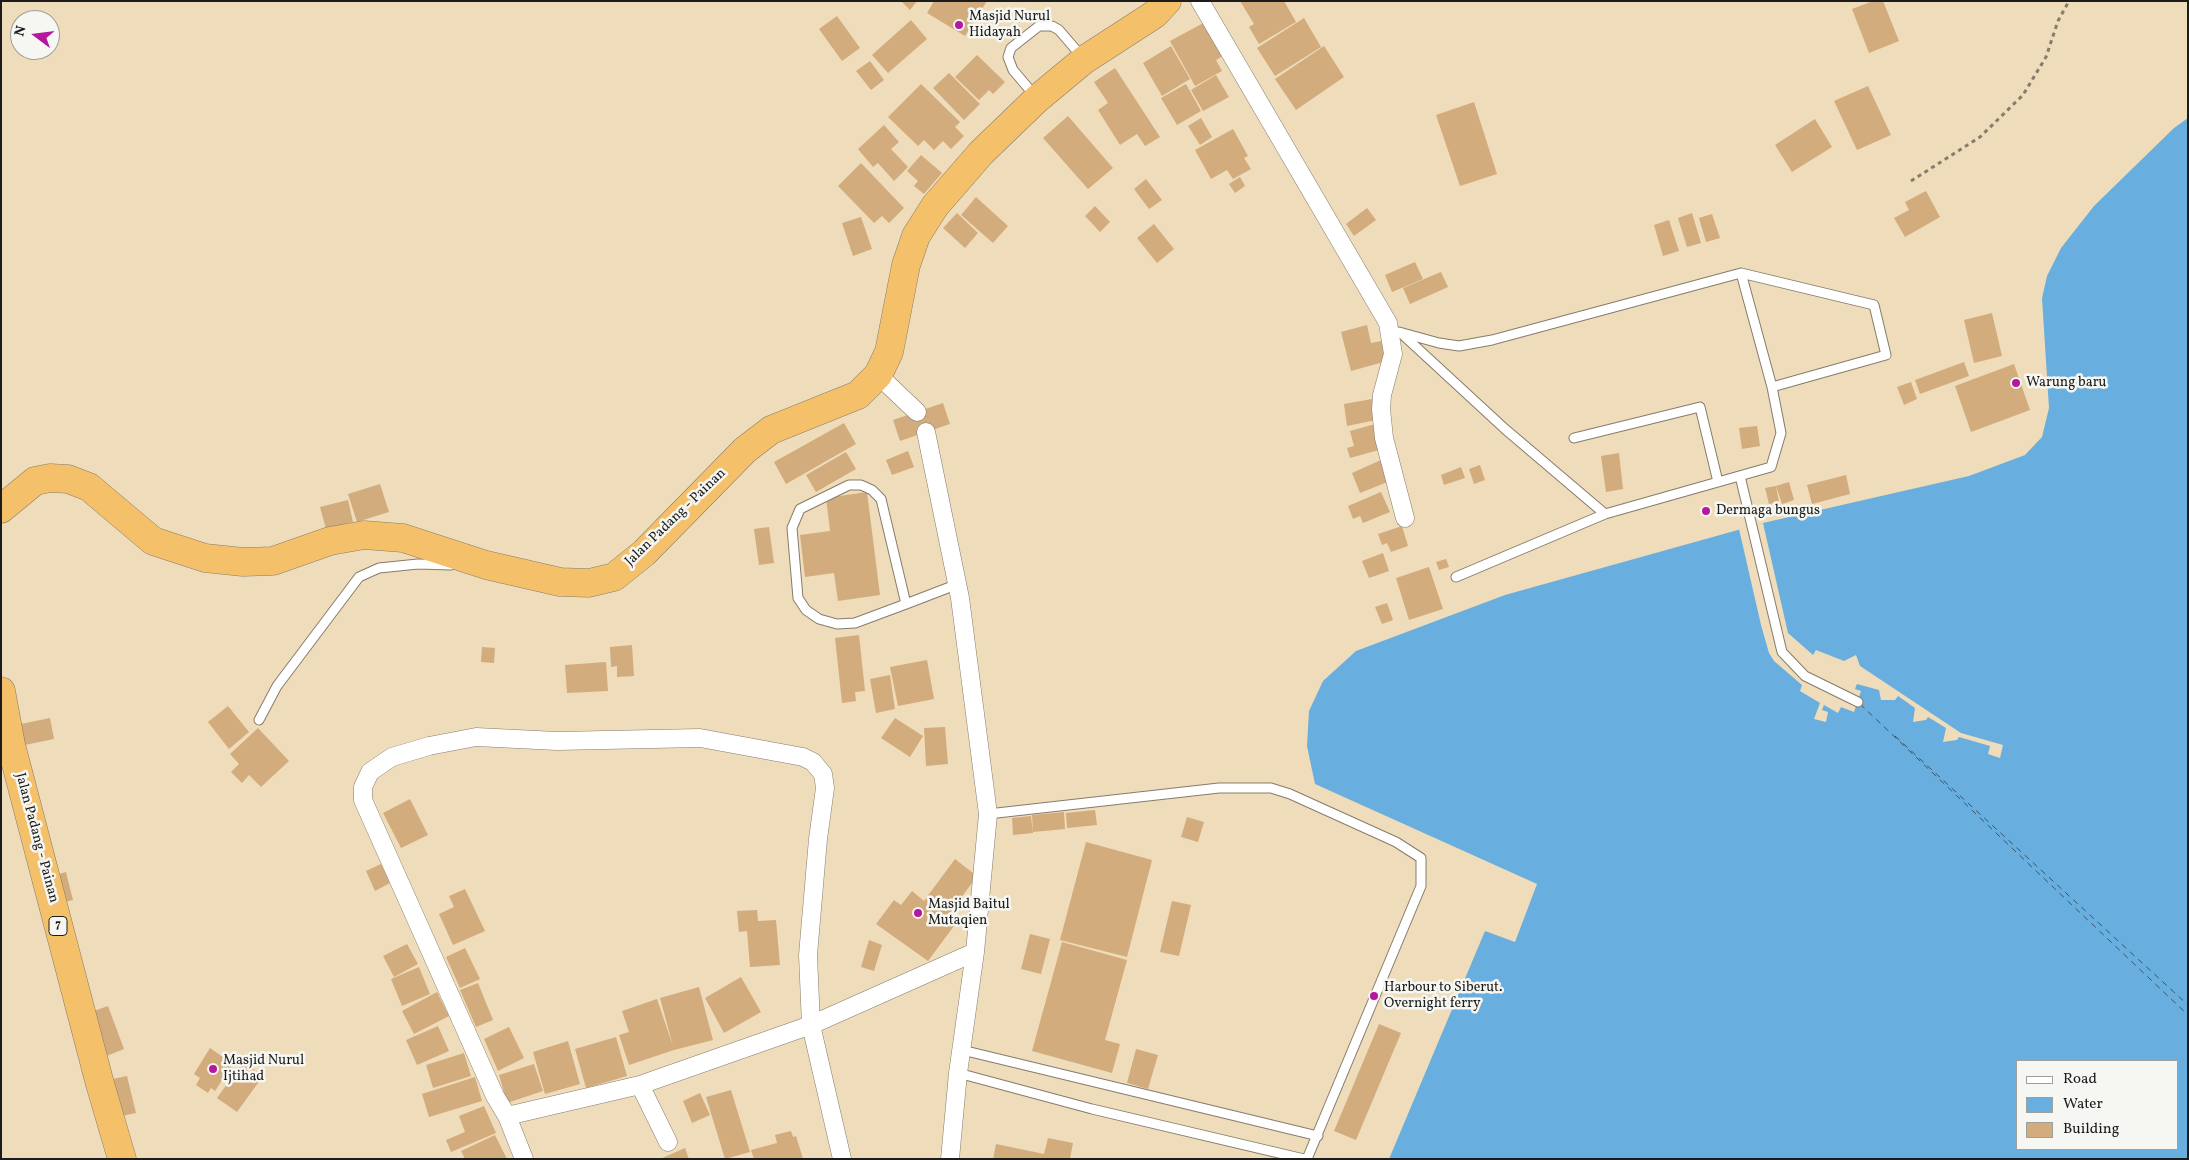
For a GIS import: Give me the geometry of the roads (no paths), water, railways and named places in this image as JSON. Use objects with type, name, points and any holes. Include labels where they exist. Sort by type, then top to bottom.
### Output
[{"type":"highway","name":"Jalan Padang - Painan","points":[[1,510],[35,481],[50,478],[68,479],[89,487],[153,541],[205,558],[243,562],[273,561],[330,541],[364,536],[403,538],[486,565],[560,582],[589,583],[614,577],[644,553],[745,450],[771,430],[858,395],[878,376],[889,352],[906,265],[916,236],[935,206],[981,153],[1037,98],[1084,60],[1155,14],[1167,1]]},
{"type":"highway","name":"Jalan Padang - Painan","points":[[1,691],[14,755],[100,1084],[122,1159]]},
{"type":"street","points":[[1200,1],[1394,327],[1393,354],[1382,395],[1381,409],[1384,438],[1405,518]]},
{"type":"street","points":[[878,376],[917,412]]},
{"type":"street","points":[[926,432],[958,584],[987,808],[975,952],[958,1073],[950,1159]]},
{"type":"street","points":[[524,1159],[507,1116],[495,1096],[364,800],[363,788],[370,772],[392,757],[429,746],[476,737],[557,741],[700,738],[803,757],[813,762],[823,774],[825,788],[818,839],[808,955],[811,1025],[842,1159]]},
{"type":"street","points":[[507,1116],[640,1085],[811,1025],[975,952]]},
{"type":"street","points":[[640,1085],[668,1142]]},
{"type":"lane","points":[[1037,98],[1013,70],[1008,57],[1011,48],[1032,31],[1045,24],[1052,26],[1084,60]]},
{"type":"lane","points":[[1394,327],[1439,344],[1459,346],[1484,342],[1741,273],[1874,305],[1886,355],[1772,387]]},
{"type":"lane","points":[[1456,577],[1605,514],[1771,467],[1781,433],[1772,387],[1741,273]]},
{"type":"lane","points":[[1394,327],[1505,429],[1605,514]]},
{"type":"lane","points":[[1574,438],[1700,407],[1718,482]]},
{"type":"lane","points":[[1740,476],[1782,652],[1805,676],[1858,702]]},
{"type":"lane","points":[[906,604],[881,499],[872,490],[861,485],[849,485],[800,509],[792,528],[798,598],[806,610],[819,619],[837,624],[855,623],[906,604],[958,584]]},
{"type":"lane","points":[[259,720],[277,686],[359,577],[380,568],[399,566],[486,565]]},
{"type":"lane","points":[[958,1073],[1092,1109],[1306,1159],[1318,1136],[1421,886],[1421,858],[1396,842],[1290,794],[1272,788],[1219,788],[987,808]]},
{"type":"lane","points":[[962,1050],[1318,1136]]},
{"type":"water","points":[[2188,118],[2188,1159],[1389,1159],[1485,931],[1515,942],[1537,884],[1315,784],[1307,746],[1309,711],[1323,681],[1356,651],[1505,595],[1763,523],[1969,476],[2025,455],[2042,437],[2049,408],[2042,298],[2047,276],[2061,248],[2094,206],[2174,128]]},
{"type":"place","name":"Masjid Nurul Hidayah","points":[[959,25]]},
{"type":"place","name":"Warung baru","points":[[2016,383]]},
{"type":"place","name":"Dermaga bungus","points":[[1706,511]]},
{"type":"place","name":"Masjid Baitul Mutaqien","points":[[918,913]]},
{"type":"place","name":"Harbour to Siberut. Overnight ferry","points":[[1374,996]]},
{"type":"place","name":"Masjid Nurul Ijtihad","points":[[213,1069]]}]
